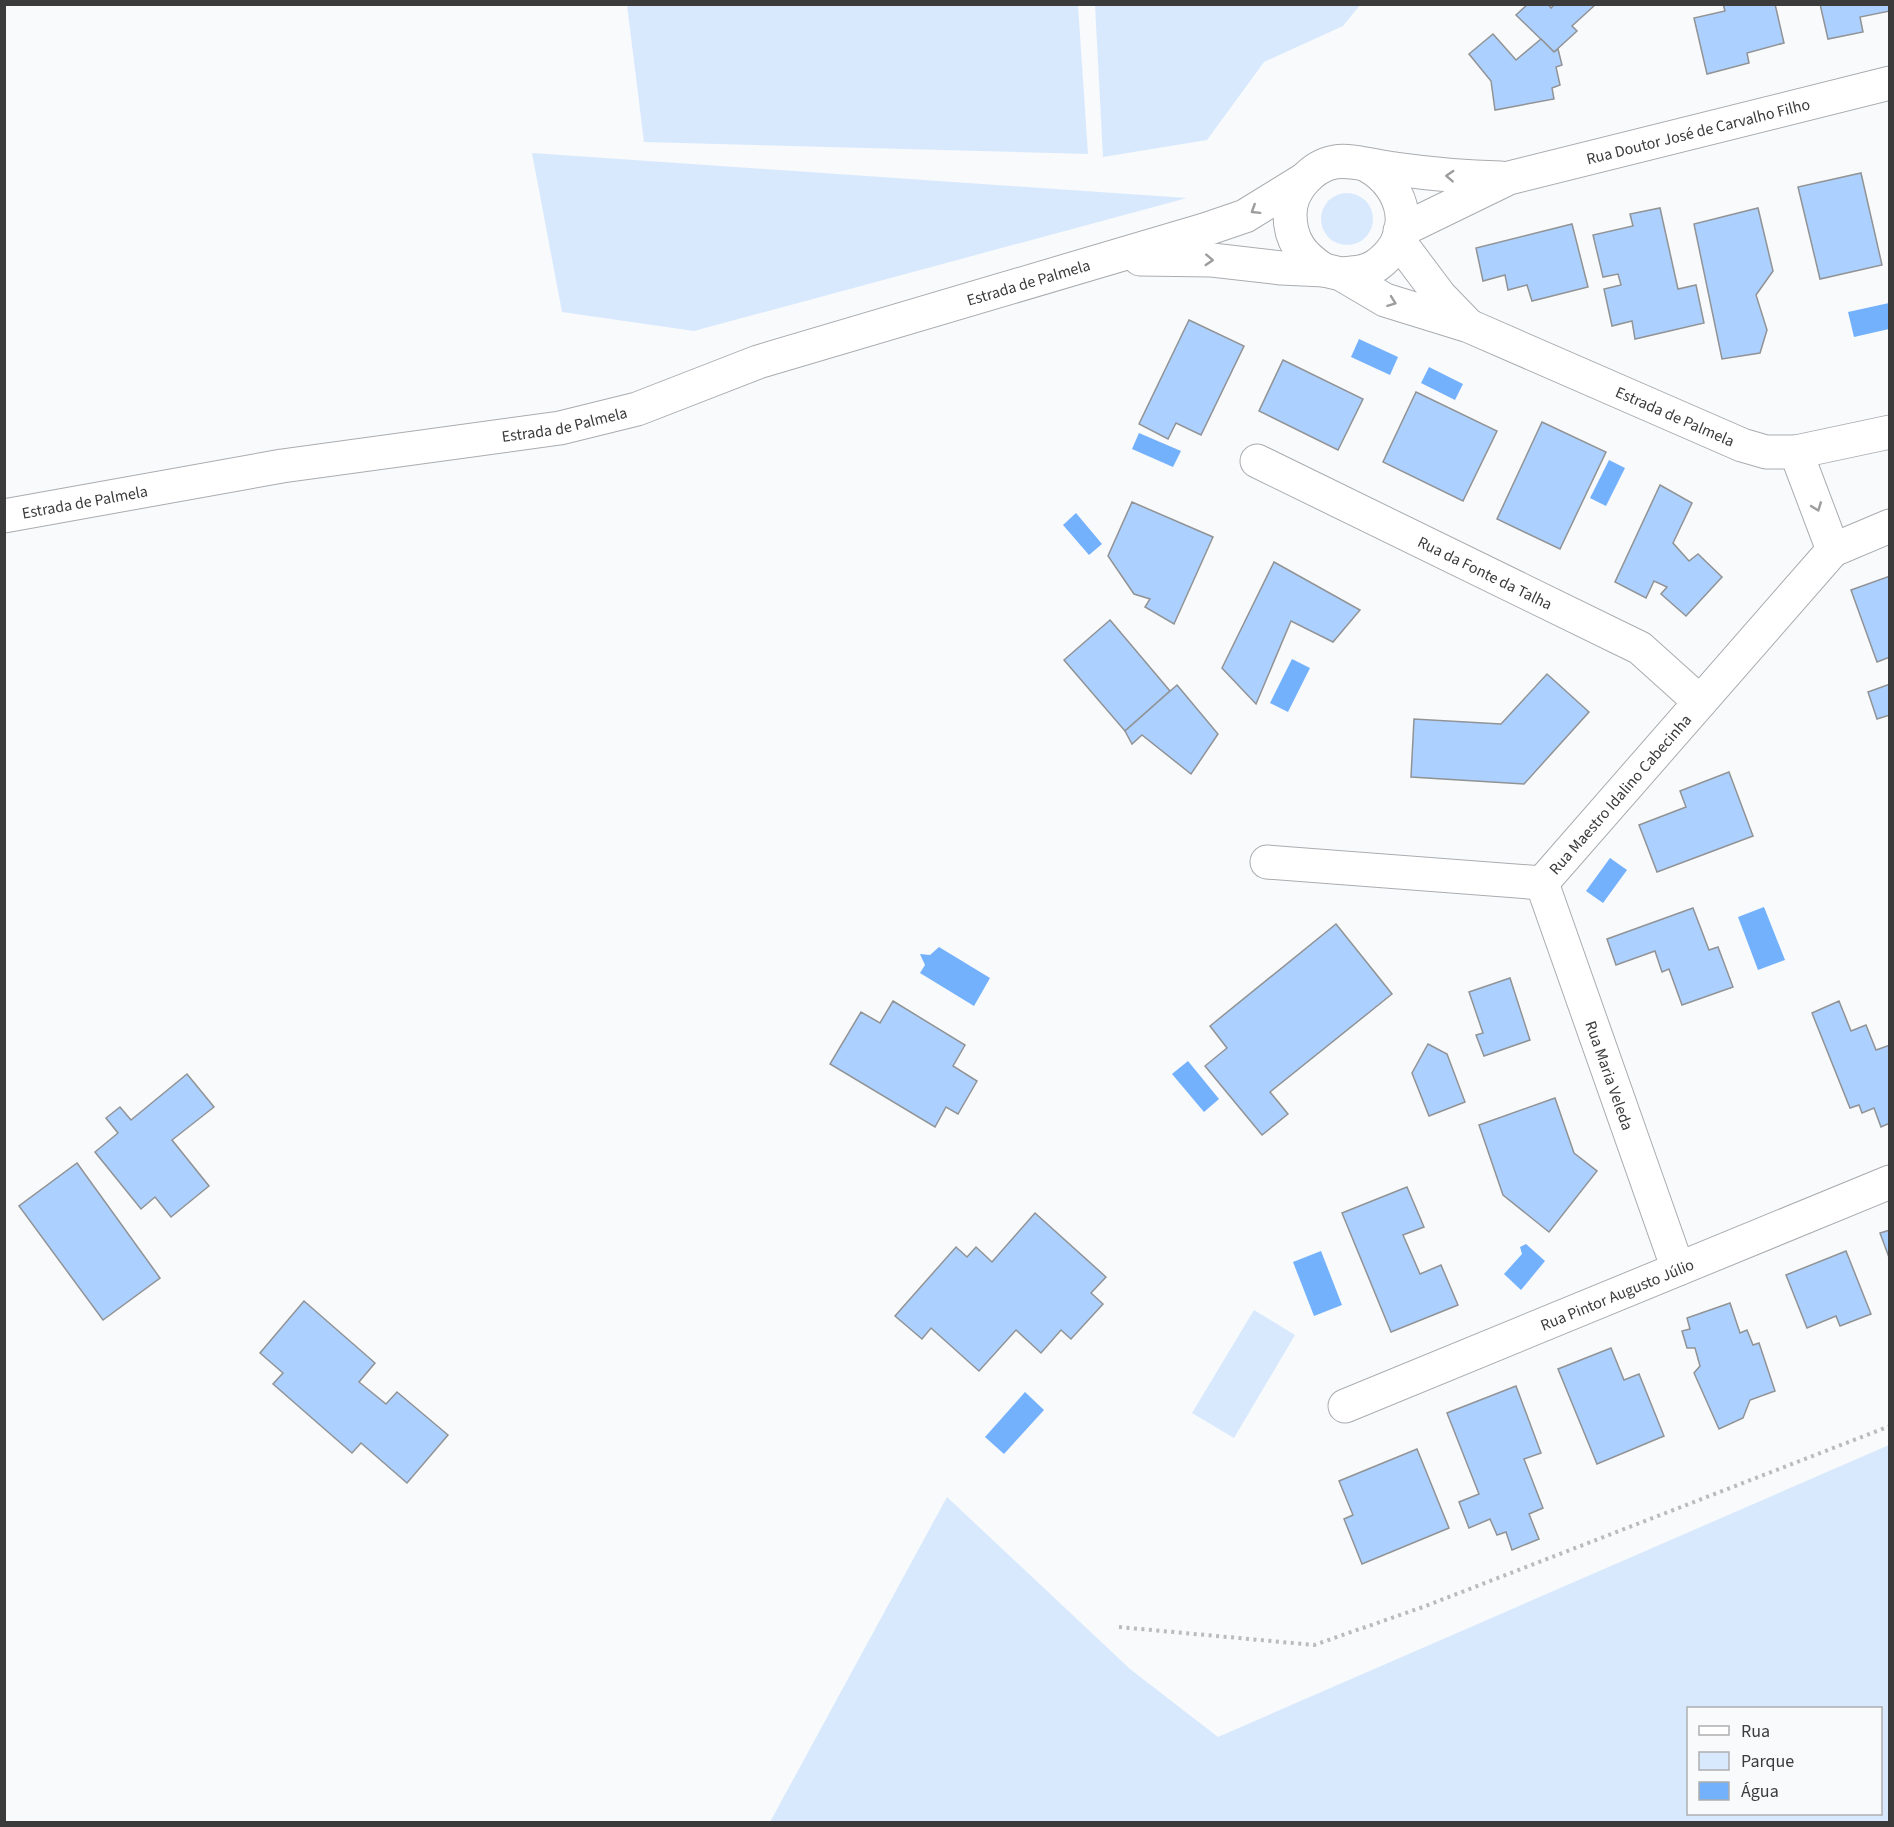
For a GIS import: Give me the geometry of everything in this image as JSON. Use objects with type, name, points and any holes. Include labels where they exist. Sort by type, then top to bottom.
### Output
[{"type":"street","name":"Rua Doutor José de Carvalho Filho","points":[[1332,272],[1359,273],[1375,267],[1389,255],[1399,235],[1509,178],[1890,83]]},
{"type":"street","name":"Rua Doutor José de Carvalho Filho","points":[[1305,179],[1318,168],[1334,162],[1351,161],[1368,166],[1445,176],[1509,178]]},
{"type":"street","points":[[1368,166],[1382,174],[1396,193],[1402,216],[1399,235]]},
{"type":"street","points":[[1305,179],[1295,194],[1290,211],[1291,229],[1297,246],[1308,260],[1332,272]]},
{"type":"street","name":"Estrada de Palmela","points":[[4,516],[282,466],[560,428],[637,408],[758,362],[1245,216],[1305,179]]},
{"type":"street","name":"Estrada de Palmela","points":[[1399,235],[1440,296],[1469,327]]},
{"type":"street","name":"Estrada de Palmela","points":[[1108,258],[1212,260],[1332,272],[1385,300],[1469,327],[1742,445],[1766,452],[1796,452],[1890,432]]},
{"type":"street","points":[[1796,452],[1833,550],[1890,526]]},
{"type":"street","name":"Rua da Fonte da Talha","points":[[1257,461],[1640,648],[1700,702]]},
{"type":"street","name":"Rua Maestro Idalino Cabecinha","points":[[1267,862],[1542,883],[1833,550]]},
{"type":"street","name":"Rua Maria Veleda","points":[[1542,883],[1678,1269]]},
{"type":"street","name":"Rua Pintor Augusto Júlio","points":[[1345,1406],[1890,1182]]},
{"type":"path","points":[[1119,1627],[1314,1645],[1423,1607],[1890,1426]]},
{"type":"green space","points":[[1095,4],[1360,5],[1343,26],[1264,62],[1207,140],[1103,157]]},
{"type":"green space","points":[[627,5],[1078,5],[1088,154],[644,142]]},
{"type":"green space","points":[[532,153],[1187,198],[694,331],[562,312]]},
{"type":"green space","points":[[1347,193],[1357,195],[1365,201],[1371,209],[1373,219],[1371,229],[1365,237],[1357,243],[1347,245],[1337,243],[1329,237],[1323,229],[1321,219],[1323,209],[1329,201],[1337,195]]},
{"type":"green space","points":[[1254,1310],[1295,1335],[1234,1438],[1192,1413]]},
{"type":"green space","points":[[1889,1445],[1889,1822],[770,1822],[947,1497],[1130,1669],[1218,1737]]},
{"type":"water","points":[[1889,303],[1889,329],[1854,337],[1848,312]]},
{"type":"water","points":[[1359,339],[1398,357],[1390,375],[1351,357]]},
{"type":"water","points":[[1429,367],[1463,384],[1455,400],[1421,383]]},
{"type":"water","points":[[1139,433],[1181,451],[1173,467],[1132,449]]},
{"type":"water","points":[[1609,460],[1625,468],[1606,506],[1590,498]]},
{"type":"water","points":[[1076,513],[1102,544],[1089,555],[1063,525]]},
{"type":"water","points":[[1292,659],[1310,668],[1288,712],[1270,703]]},
{"type":"water","points":[[1610,858],[1627,870],[1603,903],[1586,891]]},
{"type":"water","points":[[1764,907],[1785,960],[1758,970],[1738,917]]},
{"type":"water","points":[[939,947],[990,978],[974,1006],[920,973],[925,965],[920,954],[930,955]]},
{"type":"water","points":[[1188,1061],[1219,1099],[1204,1112],[1172,1074]]},
{"type":"water","points":[[1526,1244],[1545,1261],[1521,1290],[1504,1274],[1522,1254],[1520,1247]]},
{"type":"water","points":[[1321,1251],[1342,1305],[1314,1316],[1293,1262]]},
{"type":"water","points":[[1025,1392],[1044,1410],[1004,1454],[985,1437]]},
{"type":"building","points":[[1528,4],[1548,4],[1551,8],[1555,4],[1596,4],[1572,26],[1577,31],[1554,52],[1516,15]]},
{"type":"building","points":[[1723,4],[1775,4],[1784,43],[1747,53],[1749,63],[1707,74],[1694,18],[1725,11]]},
{"type":"building","points":[[1820,4],[1890,4],[1890,11],[1860,17],[1863,32],[1828,39]]},
{"type":"building","points":[[1493,34],[1516,60],[1541,39],[1554,52],[1558,49],[1562,65],[1556,67],[1560,85],[1552,88],[1554,99],[1495,110],[1491,81],[1469,54]]},
{"type":"building","points":[[1861,173],[1882,265],[1820,279],[1798,187]]},
{"type":"building","points":[[1660,208],[1678,289],[1696,285],[1704,323],[1635,339],[1632,321],[1612,326],[1604,289],[1621,285],[1618,274],[1603,277],[1593,235],[1633,226],[1630,214]]},
{"type":"building","points":[[1758,208],[1773,271],[1756,295],[1767,330],[1760,353],[1722,359],[1694,224]]},
{"type":"building","points":[[1572,224],[1588,287],[1532,301],[1527,285],[1508,290],[1505,275],[1483,281],[1476,248]]},
{"type":"building","points":[[1189,320],[1244,346],[1201,435],[1176,423],[1168,439],[1139,424]]},
{"type":"building","points":[[1283,360],[1363,399],[1338,450],[1259,411]]},
{"type":"building","points":[[1416,392],[1497,431],[1463,501],[1383,462]]},
{"type":"building","points":[[1542,422],[1606,452],[1560,549],[1497,519]]},
{"type":"building","points":[[1660,485],[1692,503],[1673,543],[1689,561],[1698,554],[1722,577],[1686,616],[1661,594],[1667,587],[1654,581],[1646,598],[1615,582]]},
{"type":"building","points":[[1132,502],[1213,537],[1174,624],[1145,607],[1150,599],[1134,594],[1108,556]]},
{"type":"building","points":[[1274,562],[1360,610],[1333,642],[1291,621],[1256,704],[1222,668]]},
{"type":"building","points":[[1890,576],[1890,657],[1877,662],[1851,590]]},
{"type":"building","points":[[1110,620],[1170,691],[1125,731],[1064,660]]},
{"type":"building","points":[[1547,674],[1589,712],[1524,784],[1411,777],[1414,719],[1501,724]]},
{"type":"building","points":[[1890,684],[1890,715],[1877,719],[1868,692]]},
{"type":"building","points":[[1177,685],[1218,734],[1191,774],[1142,735],[1132,744],[1125,731]]},
{"type":"building","points":[[1729,772],[1753,836],[1657,872],[1639,825],[1686,807],[1680,791]]},
{"type":"building","points":[[1693,908],[1709,950],[1718,947],[1733,987],[1682,1005],[1669,969],[1662,972],[1655,951],[1616,965],[1607,939]]},
{"type":"building","points":[[1336,924],[1392,994],[1270,1092],[1288,1114],[1262,1135],[1205,1066],[1227,1048],[1210,1026]]},
{"type":"building","points":[[1510,978],[1530,1040],[1484,1056],[1476,1035],[1483,1033],[1469,992]]},
{"type":"building","points":[[893,1001],[965,1045],[953,1066],[977,1081],[958,1114],[946,1107],[935,1127],[830,1064],[861,1012],[880,1023]]},
{"type":"building","points":[[1839,1001],[1851,1031],[1866,1025],[1876,1050],[1890,1045],[1890,1123],[1881,1127],[1874,1108],[1862,1113],[1859,1105],[1850,1108],[1812,1013]]},
{"type":"building","points":[[1428,1044],[1447,1054],[1465,1102],[1429,1116],[1412,1073]]},
{"type":"building","points":[[187,1074],[214,1107],[172,1140],[209,1186],[171,1217],[155,1197],[141,1209],[95,1152],[118,1133],[106,1118],[120,1107],[131,1120]]},
{"type":"building","points":[[1555,1098],[1574,1153],[1597,1171],[1549,1232],[1503,1195],[1479,1125]]},
{"type":"building","points":[[77,1163],[160,1278],[103,1320],[19,1206]]},
{"type":"building","points":[[1407,1187],[1424,1227],[1403,1235],[1420,1274],[1441,1265],[1458,1305],[1391,1332],[1342,1213]]},
{"type":"building","points":[[1035,1213],[1106,1277],[1091,1293],[1103,1304],[1071,1339],[1061,1330],[1041,1353],[1016,1330],[979,1371],[931,1328],[922,1339],[895,1316],[956,1247],[967,1257],[976,1247],[992,1262]]},
{"type":"building","points":[[1890,1230],[1890,1260],[1880,1233]]},
{"type":"building","points":[[1846,1251],[1871,1314],[1840,1326],[1836,1316],[1807,1328],[1786,1275]]},
{"type":"building","points":[[304,1301],[375,1363],[359,1382],[386,1404],[397,1392],[448,1435],[407,1483],[361,1443],[352,1453],[273,1384],[283,1373],[260,1353]]},
{"type":"building","points":[[1730,1303],[1740,1333],[1747,1330],[1753,1345],[1759,1343],[1775,1391],[1750,1400],[1743,1418],[1719,1429],[1694,1373],[1700,1366],[1695,1348],[1687,1348],[1682,1331],[1690,1329],[1687,1318]]},
{"type":"building","points":[[1611,1348],[1624,1380],[1639,1374],[1664,1436],[1597,1464],[1558,1369]]},
{"type":"building","points":[[1516,1386],[1541,1453],[1524,1459],[1543,1508],[1529,1514],[1539,1539],[1512,1550],[1506,1532],[1497,1535],[1490,1519],[1469,1528],[1459,1502],[1479,1494],[1447,1413]]},
{"type":"building","points":[[1417,1449],[1449,1528],[1362,1564],[1344,1519],[1353,1515],[1339,1481]]}]
